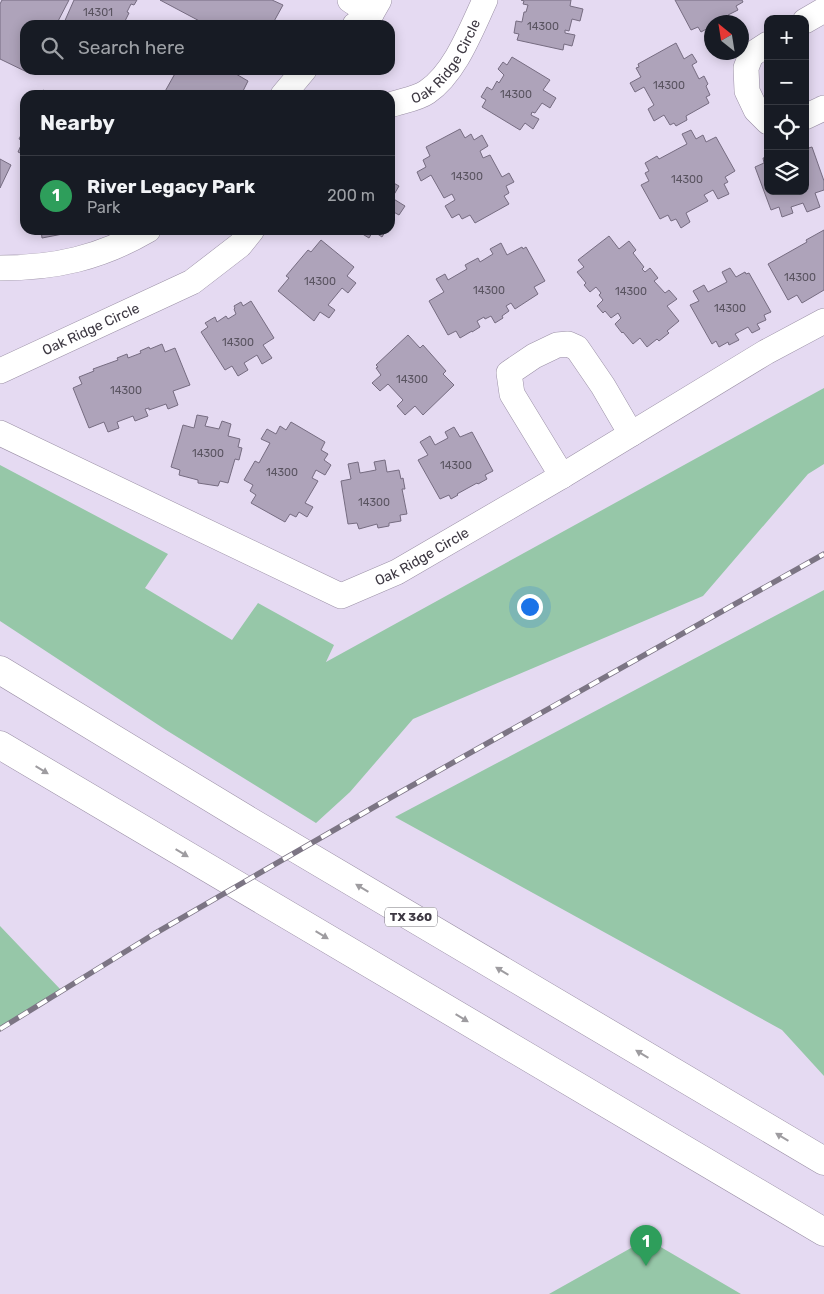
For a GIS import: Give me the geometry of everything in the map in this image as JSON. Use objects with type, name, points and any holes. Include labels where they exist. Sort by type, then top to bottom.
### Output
[{"type":"highway","name":"TX 360","points":[[0,670],[246,819],[824,1161]]},
{"type":"highway","points":[[0,745],[824,1232]]},
{"type":"street","points":[[350,0],[368,13]]},
{"type":"street","name":"Oak Ridge Circle","points":[[395,103],[426,93],[448,72],[470,33],[485,0]]},
{"type":"street","points":[[809,19],[824,10]]},
{"type":"street","points":[[764,46],[751,54],[746,68],[748,91],[756,110],[764,118]]},
{"type":"street","points":[[287,90],[300,75]]},
{"type":"street","points":[[809,115],[824,108]]},
{"type":"street","points":[[0,268],[32,268],[82,259],[138,235]]},
{"type":"street","name":"Oak Ridge Circle","points":[[0,371],[192,282],[240,244],[248,235]]},
{"type":"street","name":"Oak Ridge Circle","points":[[0,433],[341,596],[397,572],[562,476],[766,352],[824,321]]},
{"type":"street","points":[[562,476],[512,394],[509,373],[534,356],[557,345],[568,344],[577,348],[604,386],[631,434]]},
{"type":"green space","points":[[824,388],[824,464],[808,474],[703,596],[413,719],[350,792],[316,823],[166,730],[0,621],[0,465],[168,554],[145,588],[232,640],[258,603],[334,645],[326,662]]},
{"type":"green space","points":[[824,590],[824,1076],[782,1030],[395,817]]},
{"type":"green space","points":[[0,926],[61,990],[0,1029]]},
{"type":"green space","points":[[647,1239],[741,1294],[549,1294]]},
{"type":"building","points":[[2,0],[69,0],[59,20],[20,20],[20,69],[0,59],[0,4]]},
{"type":"building","points":[[74,0],[137,0],[134,5],[131,4],[126,20],[65,20]]},
{"type":"building","points":[[160,0],[272,0],[283,5],[275,20],[198,20]]},
{"type":"building","points":[[521,0],[571,0],[570,6],[583,9],[580,21],[572,19],[569,31],[565,30],[565,33],[575,35],[572,46],[564,44],[563,50],[517,40],[519,34],[514,33],[516,21],[522,22],[528,5],[523,4],[524,1]]},
{"type":"building","points":[[675,0],[742,0],[743,2],[736,6],[738,10],[728,15],[704,15],[704,30],[701,32],[698,27],[691,30]]},
{"type":"building","points":[[676,43],[684,59],[692,54],[697,62],[692,65],[699,79],[704,76],[710,95],[706,97],[709,103],[686,116],[687,120],[676,126],[674,123],[670,125],[664,115],[654,121],[648,109],[654,105],[644,87],[635,92],[630,83],[641,77],[636,68],[639,67],[638,64]]},
{"type":"building","points":[[512,57],[550,80],[543,90],[556,98],[550,108],[542,103],[535,113],[532,112],[531,115],[539,119],[533,129],[525,123],[520,130],[482,107],[486,100],[481,97],[487,87],[492,90],[497,81],[499,83],[504,75],[498,69],[503,62],[507,65]]},
{"type":"building","points":[[174,75],[238,75],[248,81],[244,90],[166,90]]},
{"type":"building","points":[[460,129],[465,138],[471,134],[474,140],[482,135],[488,146],[480,151],[483,158],[490,155],[502,177],[509,173],[514,182],[506,186],[509,193],[504,196],[509,204],[475,223],[470,215],[462,219],[459,214],[452,218],[445,206],[455,200],[452,194],[444,198],[431,175],[421,181],[417,172],[426,167],[423,160],[430,156],[426,147]]},
{"type":"building","points":[[691,130],[696,139],[703,135],[706,142],[716,137],[735,171],[725,177],[728,182],[724,184],[729,194],[718,199],[713,190],[704,195],[708,201],[686,213],[690,222],[681,228],[676,219],[671,221],[668,215],[660,219],[641,185],[649,181],[645,173],[649,171],[645,163],[657,156],[659,159],[687,144],[682,134]]},
{"type":"building","points":[[812,147],[824,181],[824,190],[815,193],[820,207],[807,212],[803,203],[791,207],[793,213],[782,217],[779,207],[771,210],[765,195],[809,195],[809,148]]},
{"type":"building","points":[[0,159],[11,165],[0,188]]},
{"type":"building","points":[[764,163],[764,191],[755,167]]},
{"type":"building","points":[[395,184],[399,186],[395,193]]},
{"type":"building","points":[[395,200],[405,206],[399,215],[395,213]]},
{"type":"building","points":[[824,230],[824,290],[802,303],[797,295],[788,300],[768,264]]},
{"type":"building","points":[[42,235],[58,235],[42,238]]},
{"type":"building","points":[[609,236],[619,249],[629,241],[636,250],[633,253],[644,267],[642,269],[645,272],[650,268],[658,278],[654,281],[665,293],[669,290],[677,299],[667,306],[679,321],[667,331],[669,333],[647,347],[640,338],[633,344],[622,333],[615,324],[621,318],[618,313],[611,318],[605,311],[603,313],[597,306],[603,300],[599,295],[601,293],[596,287],[590,292],[584,285],[586,283],[577,272],[584,267],[578,260]]},
{"type":"building","points":[[321,240],[354,267],[347,276],[356,283],[348,293],[342,288],[328,305],[335,310],[329,318],[320,312],[314,321],[278,291],[289,278],[286,276],[308,250],[311,252]]},
{"type":"building","points":[[501,243],[507,255],[522,247],[523,249],[526,247],[545,281],[534,287],[538,294],[515,309],[511,303],[506,306],[509,311],[495,323],[491,316],[485,319],[484,317],[477,321],[480,327],[460,338],[456,331],[448,335],[429,301],[444,292],[436,279],[445,274],[448,280],[467,269],[465,265],[478,258],[480,262],[493,254],[490,249]]},
{"type":"building","points":[[730,268],[736,277],[745,272],[746,274],[749,273],[771,312],[764,315],[766,320],[757,324],[760,329],[752,333],[748,327],[735,334],[739,340],[729,345],[728,342],[719,347],[716,341],[712,344],[690,305],[699,301],[693,291],[704,285],[708,292],[727,282],[722,272]]},
{"type":"building","points":[[251,301],[274,338],[263,345],[272,358],[262,364],[257,355],[244,363],[248,370],[238,376],[232,366],[225,370],[201,332],[208,327],[205,323],[215,317],[217,322],[226,316],[228,319],[236,314],[234,306],[241,302],[243,306]]},
{"type":"building","points":[[408,335],[420,348],[423,345],[446,371],[443,374],[454,385],[423,415],[415,406],[405,415],[397,406],[403,400],[388,384],[380,391],[372,383],[381,375],[376,365]]},
{"type":"building","points":[[162,344],[165,352],[175,348],[190,385],[173,391],[178,405],[168,409],[166,404],[149,410],[149,408],[145,409],[148,416],[135,421],[133,416],[117,422],[119,428],[108,432],[104,422],[89,428],[73,388],[82,384],[79,377],[94,371],[93,369],[118,360],[117,358],[127,354],[128,358],[141,353],[140,351],[149,347],[150,349]]},
{"type":"building","points":[[197,415],[208,417],[205,426],[219,429],[222,421],[231,424],[228,436],[240,439],[238,447],[242,448],[239,460],[235,459],[228,483],[220,481],[218,486],[198,483],[198,480],[179,475],[180,470],[171,467],[183,425],[194,428]]},
{"type":"building","points":[[291,422],[325,442],[321,450],[328,454],[324,460],[331,465],[325,475],[316,470],[312,478],[318,481],[305,503],[313,507],[307,517],[299,512],[296,517],[290,514],[285,522],[251,503],[256,495],[250,491],[253,485],[244,480],[255,461],[259,463],[270,443],[261,439],[267,429],[276,434],[280,426],[286,430]]},
{"type":"building","points":[[454,427],[460,437],[472,432],[493,471],[485,475],[487,479],[451,499],[449,495],[440,499],[418,460],[428,455],[420,442],[430,436],[435,445],[448,438],[445,432]]},
{"type":"building","points":[[385,460],[387,472],[399,470],[401,479],[403,478],[405,489],[402,489],[407,514],[400,515],[401,521],[389,523],[389,526],[378,528],[377,524],[359,529],[357,523],[348,524],[341,481],[351,479],[348,464],[358,462],[360,473],[376,470],[374,462]]},
{"type":"railway","points":[[0,1029],[154,934],[381,803],[824,554]]},
{"type":"place","name":"River Legacy Park","points":[[646,1266]]}]
